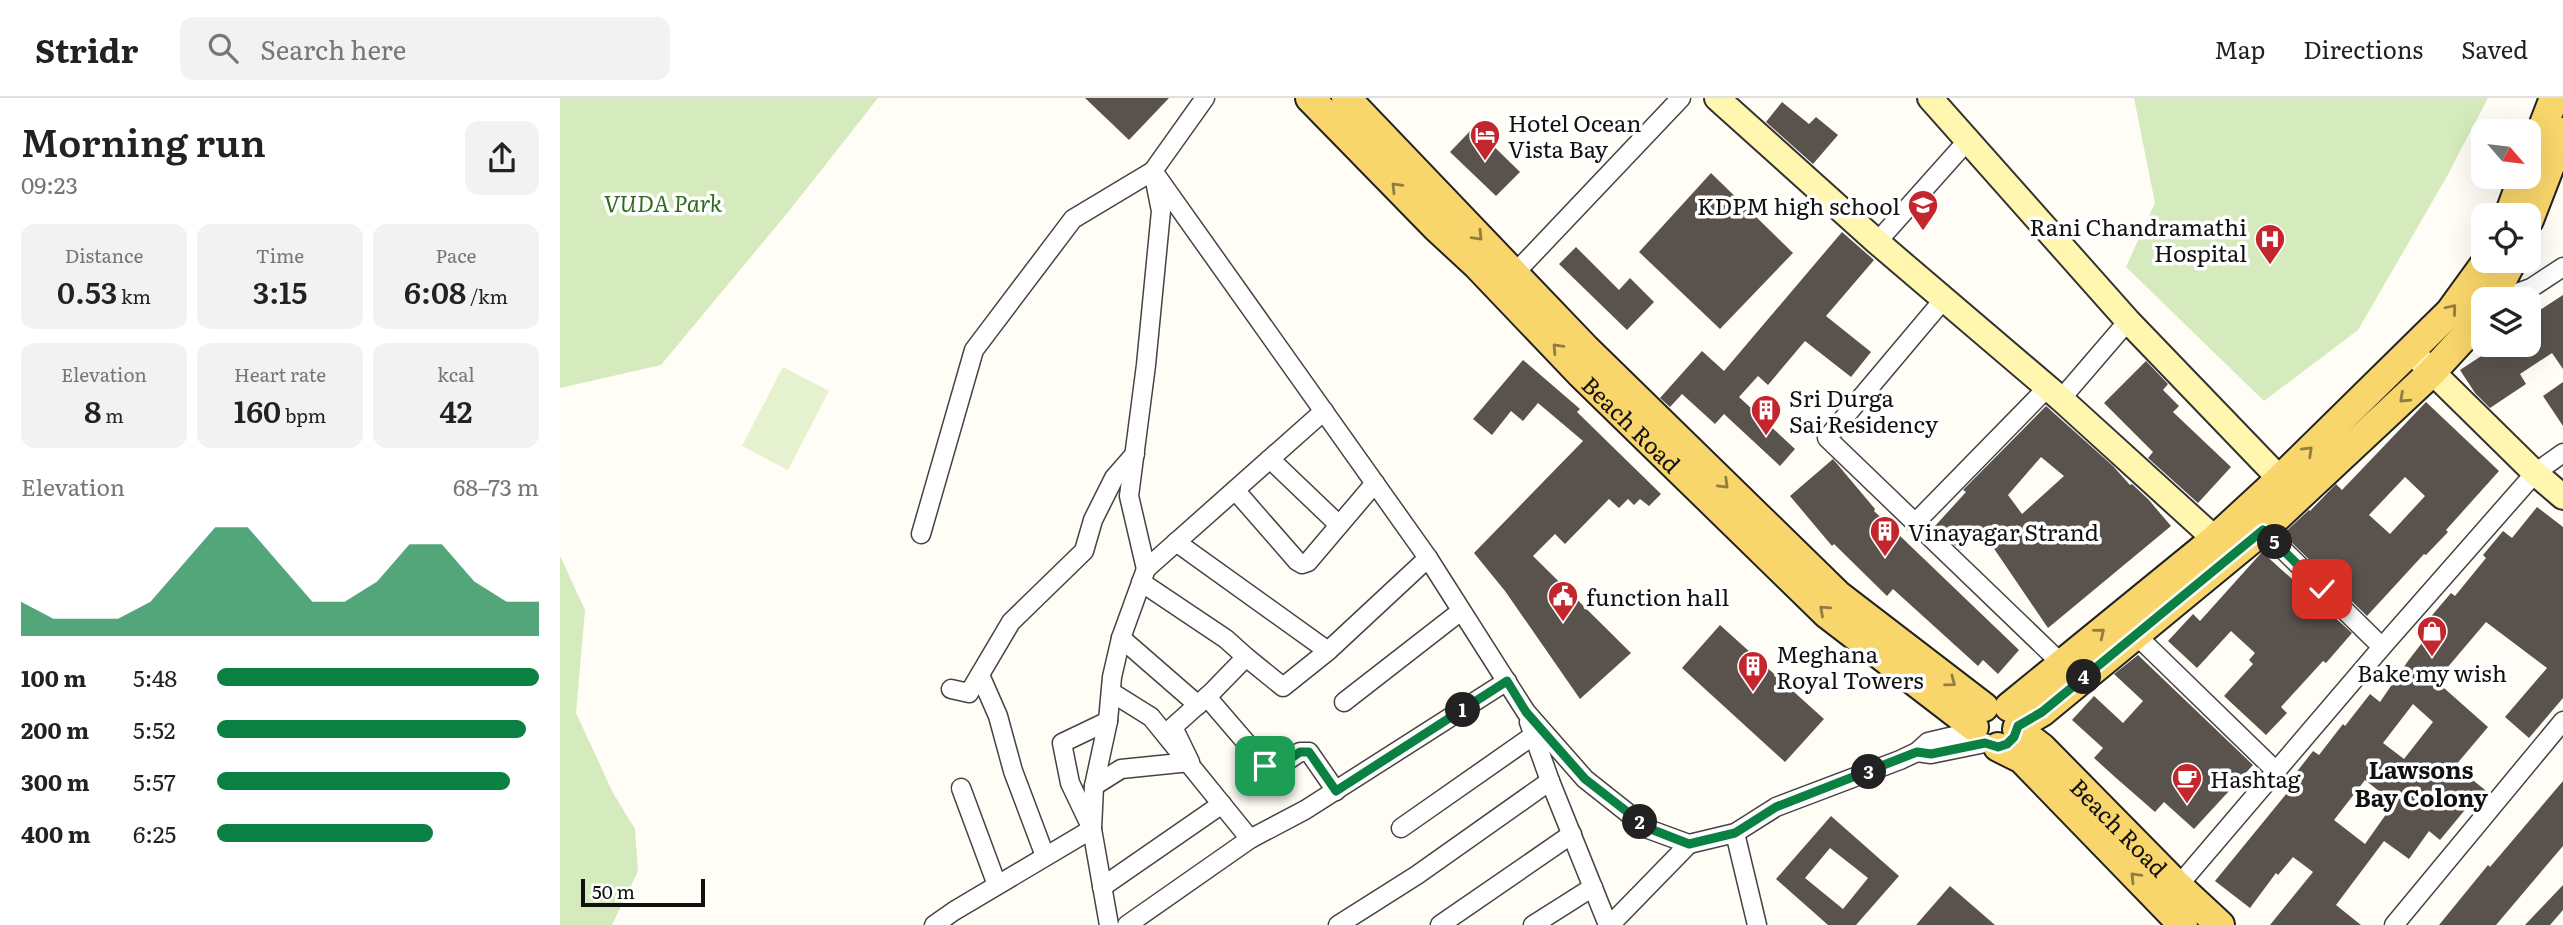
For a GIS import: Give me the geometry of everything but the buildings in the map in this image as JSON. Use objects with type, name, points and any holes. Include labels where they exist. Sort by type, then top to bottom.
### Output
[{"type":"main road","name":"Beach Road","points":[[1310,98],[1437,228],[1477,265],[1581,374],[1827,614],[1995,727],[2042,748],[2220,925]]},
{"type":"main road","name":"Beach Road","points":[[1346,98],[1586,349],[1838,596],[1995,727],[2022,759],[2183,925]]},
{"type":"main road","points":[[2541,132],[2554,98]]},
{"type":"main road","points":[[2536,203],[2563,132]]},
{"type":"main road","points":[[1995,727],[2063,664],[2215,539],[2280,479],[2451,312],[2479,273]]},
{"type":"main road","points":[[1995,727],[2042,712],[2263,530],[2431,373],[2471,329]]},
{"type":"street","points":[[921,534],[974,351],[1073,219],[1153,171],[1205,98]]},
{"type":"street","points":[[1514,274],[1681,98]]},
{"type":"street","points":[[1717,98],[1877,242],[2054,393],[2215,539]]},
{"type":"street","points":[[1930,98],[2128,321],[2280,479]]},
{"type":"street","points":[[1877,242],[1968,140]]},
{"type":"street","points":[[1153,171],[1429,558],[1526,712],[1585,779],[1648,828],[1689,844]]},
{"type":"street","points":[[1153,171],[1161,211],[1136,453],[1129,496],[1144,576],[1283,687],[1328,651],[1429,558]]},
{"type":"street","points":[[2533,287],[2563,267]]},
{"type":"street","points":[[1944,299],[1827,438],[2063,664]]},
{"type":"street","points":[[1915,523],[2128,321]]},
{"type":"street","points":[[2411,351],[2563,497]]},
{"type":"street","points":[[1109,925],[1092,829],[1094,786],[1108,721],[1121,638],[1144,576],[1176,542],[1324,411]]},
{"type":"street","points":[[951,690],[969,693],[1011,622],[1084,551],[1093,520],[1114,478],[1136,453]]},
{"type":"street","points":[[2178,886],[2535,473],[2563,453]]},
{"type":"street","points":[[1270,459],[1339,525]]},
{"type":"street","points":[[1235,490],[1302,564],[1308,562],[1375,483]]},
{"type":"street","points":[[2263,530],[2382,647]]},
{"type":"street","points":[[1176,542],[1328,651]]},
{"type":"street","points":[[1344,702],[1461,611]]},
{"type":"street","points":[[2136,635],[2277,772]]},
{"type":"street","points":[[1121,638],[1202,701],[1268,768],[1275,769],[1300,752],[1309,752],[1336,791]]},
{"type":"street","points":[[1190,762],[1173,727],[1246,657]]},
{"type":"street","points":[[979,675],[993,704],[1013,771],[1045,856]]},
{"type":"street","points":[[1127,925],[1250,839],[1336,791],[1507,681]]},
{"type":"street","points":[[1111,692],[1151,717],[1250,839]]},
{"type":"street","points":[[1526,712],[1550,781],[1609,925],[1689,844],[1735,833],[1776,807],[1917,752],[1931,754],[1995,727]]},
{"type":"street","points":[[1092,829],[1070,783],[1062,743],[1108,721]]},
{"type":"street","points":[[2401,923],[2563,721]]},
{"type":"street","points":[[1401,828],[1534,735]]},
{"type":"street","points":[[1094,786],[1121,769],[1190,762]]},
{"type":"street","points":[[1338,925],[1418,875],[1550,781]]},
{"type":"street","points":[[961,788],[997,885]]},
{"type":"street","points":[[1102,887],[1222,804]]},
{"type":"street","points":[[937,924],[1092,829]]},
{"type":"street","points":[[1735,833],[1757,925]]},
{"type":"street","points":[[1440,925],[1572,834]]},
{"type":"street","points":[[1533,925],[1593,887]]},
{"type":"green space","name":"VUDA Park","points":[[560,98],[878,98],[789,211],[661,365],[560,388]]},
{"type":"green space","name":"Rani Chandramathi Hospital","points":[[2134,98],[2488,98],[2477,119],[2471,119],[2471,130],[2446,178],[2358,330],[2264,401],[2126,267],[2155,203]]},
{"type":"green space","points":[[783,367],[829,391],[788,470],[742,446]]},
{"type":"green space","points":[[560,556],[585,610],[576,713],[613,793],[635,829],[638,871],[612,925],[560,925]]},
{"type":"place","name":"Hotel Ocean Vista Bay","points":[[1485,162]]},
{"type":"place","name":"KDPM high school","points":[[1923,232]]},
{"type":"place","name":"Rani Chandramathi Hospital","points":[[2270,266]]},
{"type":"place","name":"Sri Durga Sai Residency","points":[[1766,437]]},
{"type":"place","name":"Vinayagar Strand","points":[[1885,558]]},
{"type":"place","name":"function hall","points":[[1563,623]]},
{"type":"place","name":"Bake my wish","points":[[2432,658]]},
{"type":"place","name":"Meghana Royal Towers","points":[[1753,693]]},
{"type":"place","name":"Hashtag","points":[[2187,805]]},
{"type":"district","name":"Lawsons Bay Colony","points":[[2421,782]]},
{"type":"route","points":[[1265,766],[1275,769],[1300,752],[1309,752],[1336,791],[1507,681],[1526,712],[1585,779],[1648,828],[1689,844],[1735,833],[1776,807],[1917,752],[1931,754],[1985,743],[1993,747],[2007,744],[2014,737],[2018,726],[2042,712],[2263,530],[2322,589]]}]
